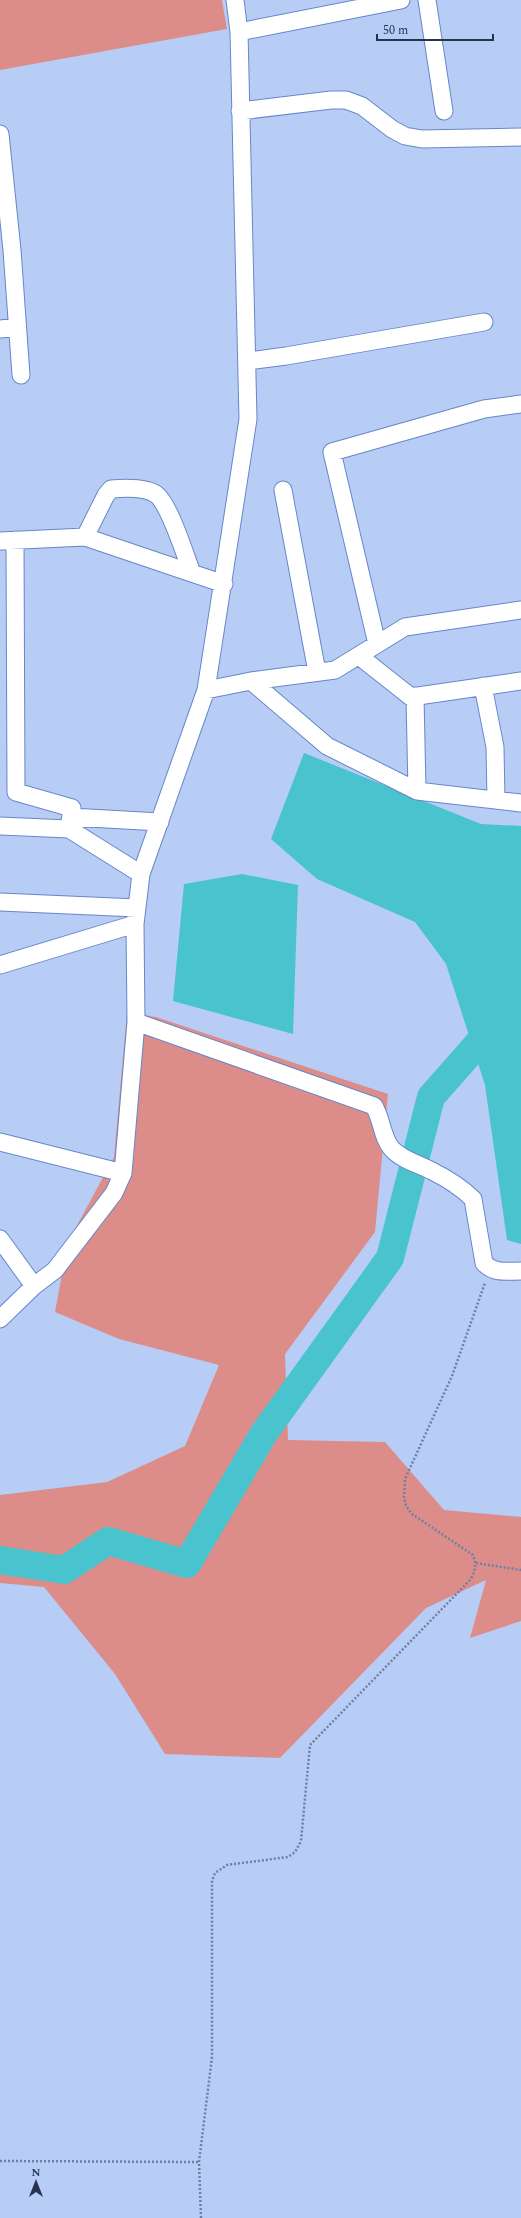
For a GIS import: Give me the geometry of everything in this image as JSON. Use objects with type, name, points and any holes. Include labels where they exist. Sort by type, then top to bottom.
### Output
[{"type":"street","points":[[0,1319],[34,1286],[55,1270],[114,1193],[123,1173],[136,1022],[136,916],[141,874],[206,690],[224,584],[248,419],[248,360],[239,32],[235,0]]},
{"type":"street","points":[[239,32],[357,4],[401,0]]},
{"type":"street","points":[[427,0],[444,111]]},
{"type":"street","points":[[240,111],[331,100],[346,100],[362,106],[392,129],[405,136],[422,139],[521,137]]},
{"type":"street","points":[[0,134],[6,251],[17,326],[21,375]]},
{"type":"street","points":[[248,360],[286,356],[484,322]]},
{"type":"street","points":[[0,329],[17,326]]},
{"type":"street","points":[[377,644],[332,452],[484,409],[521,404]]},
{"type":"street","points":[[85,537],[106,495],[111,490],[120,489],[155,494],[162,501],[167,511],[192,573]]},
{"type":"street","points":[[283,490],[317,672]]},
{"type":"street","points":[[70,823],[72,808],[16,792],[8,541],[85,537],[224,584]]},
{"type":"street","points":[[206,690],[251,681],[335,670],[405,627],[521,610]]},
{"type":"street","points":[[359,656],[411,697],[521,681]]},
{"type":"street","points":[[251,681],[327,746],[418,791],[521,802]]},
{"type":"street","points":[[483,686],[495,747],[496,800]]},
{"type":"street","points":[[415,696],[418,791]]},
{"type":"street","points":[[0,826],[70,823],[160,822]]},
{"type":"street","points":[[70,823],[141,874]]},
{"type":"street","points":[[0,902],[136,916]]},
{"type":"street","points":[[0,965],[136,916]]},
{"type":"street","points":[[136,1022],[368,1103],[378,1112],[391,1148],[401,1156],[433,1171],[467,1193],[473,1199],[481,1255],[484,1264],[490,1269],[521,1271]]},
{"type":"street","points":[[0,1142],[123,1173]]},
{"type":"street","points":[[0,1239],[34,1286]]},
{"type":"path","points":[[202,2218],[199,2162],[212,2057],[212,1881],[215,1873],[227,1865],[288,1857],[295,1852],[301,1841],[310,1745],[471,1579],[476,1563],[473,1555],[412,1514],[406,1506],[403,1488],[409,1469],[452,1376],[490,1269]]},
{"type":"path","points":[[476,1563],[521,1570]]},
{"type":"path","points":[[0,2161],[199,2162]]},
{"type":"shaded area","points":[[0,0],[222,0],[227,29],[0,70]]},
{"type":"shaded area","points":[[304,753],[481,824],[521,826],[521,1244],[507,1240],[485,1085],[446,964],[415,922],[317,879],[271,839]]},
{"type":"shaded area","points":[[242,874],[298,885],[293,1034],[173,1001],[184,884]]},
{"type":"shaded area","points":[[127,1012],[156,1017],[388,1094],[375,1232],[285,1354],[288,1440],[385,1442],[444,1510],[521,1517],[521,1621],[470,1638],[486,1580],[426,1608],[280,1758],[165,1754],[115,1674],[44,1587],[0,1583],[0,1495],[107,1482],[185,1446],[219,1365],[119,1339],[55,1312],[68,1242],[114,1157]]},
{"type":"waterway","points":[[0,1560],[64,1570],[108,1541],[187,1564],[264,1433],[390,1258],[431,1097],[490,1030],[521,1035]]}]
